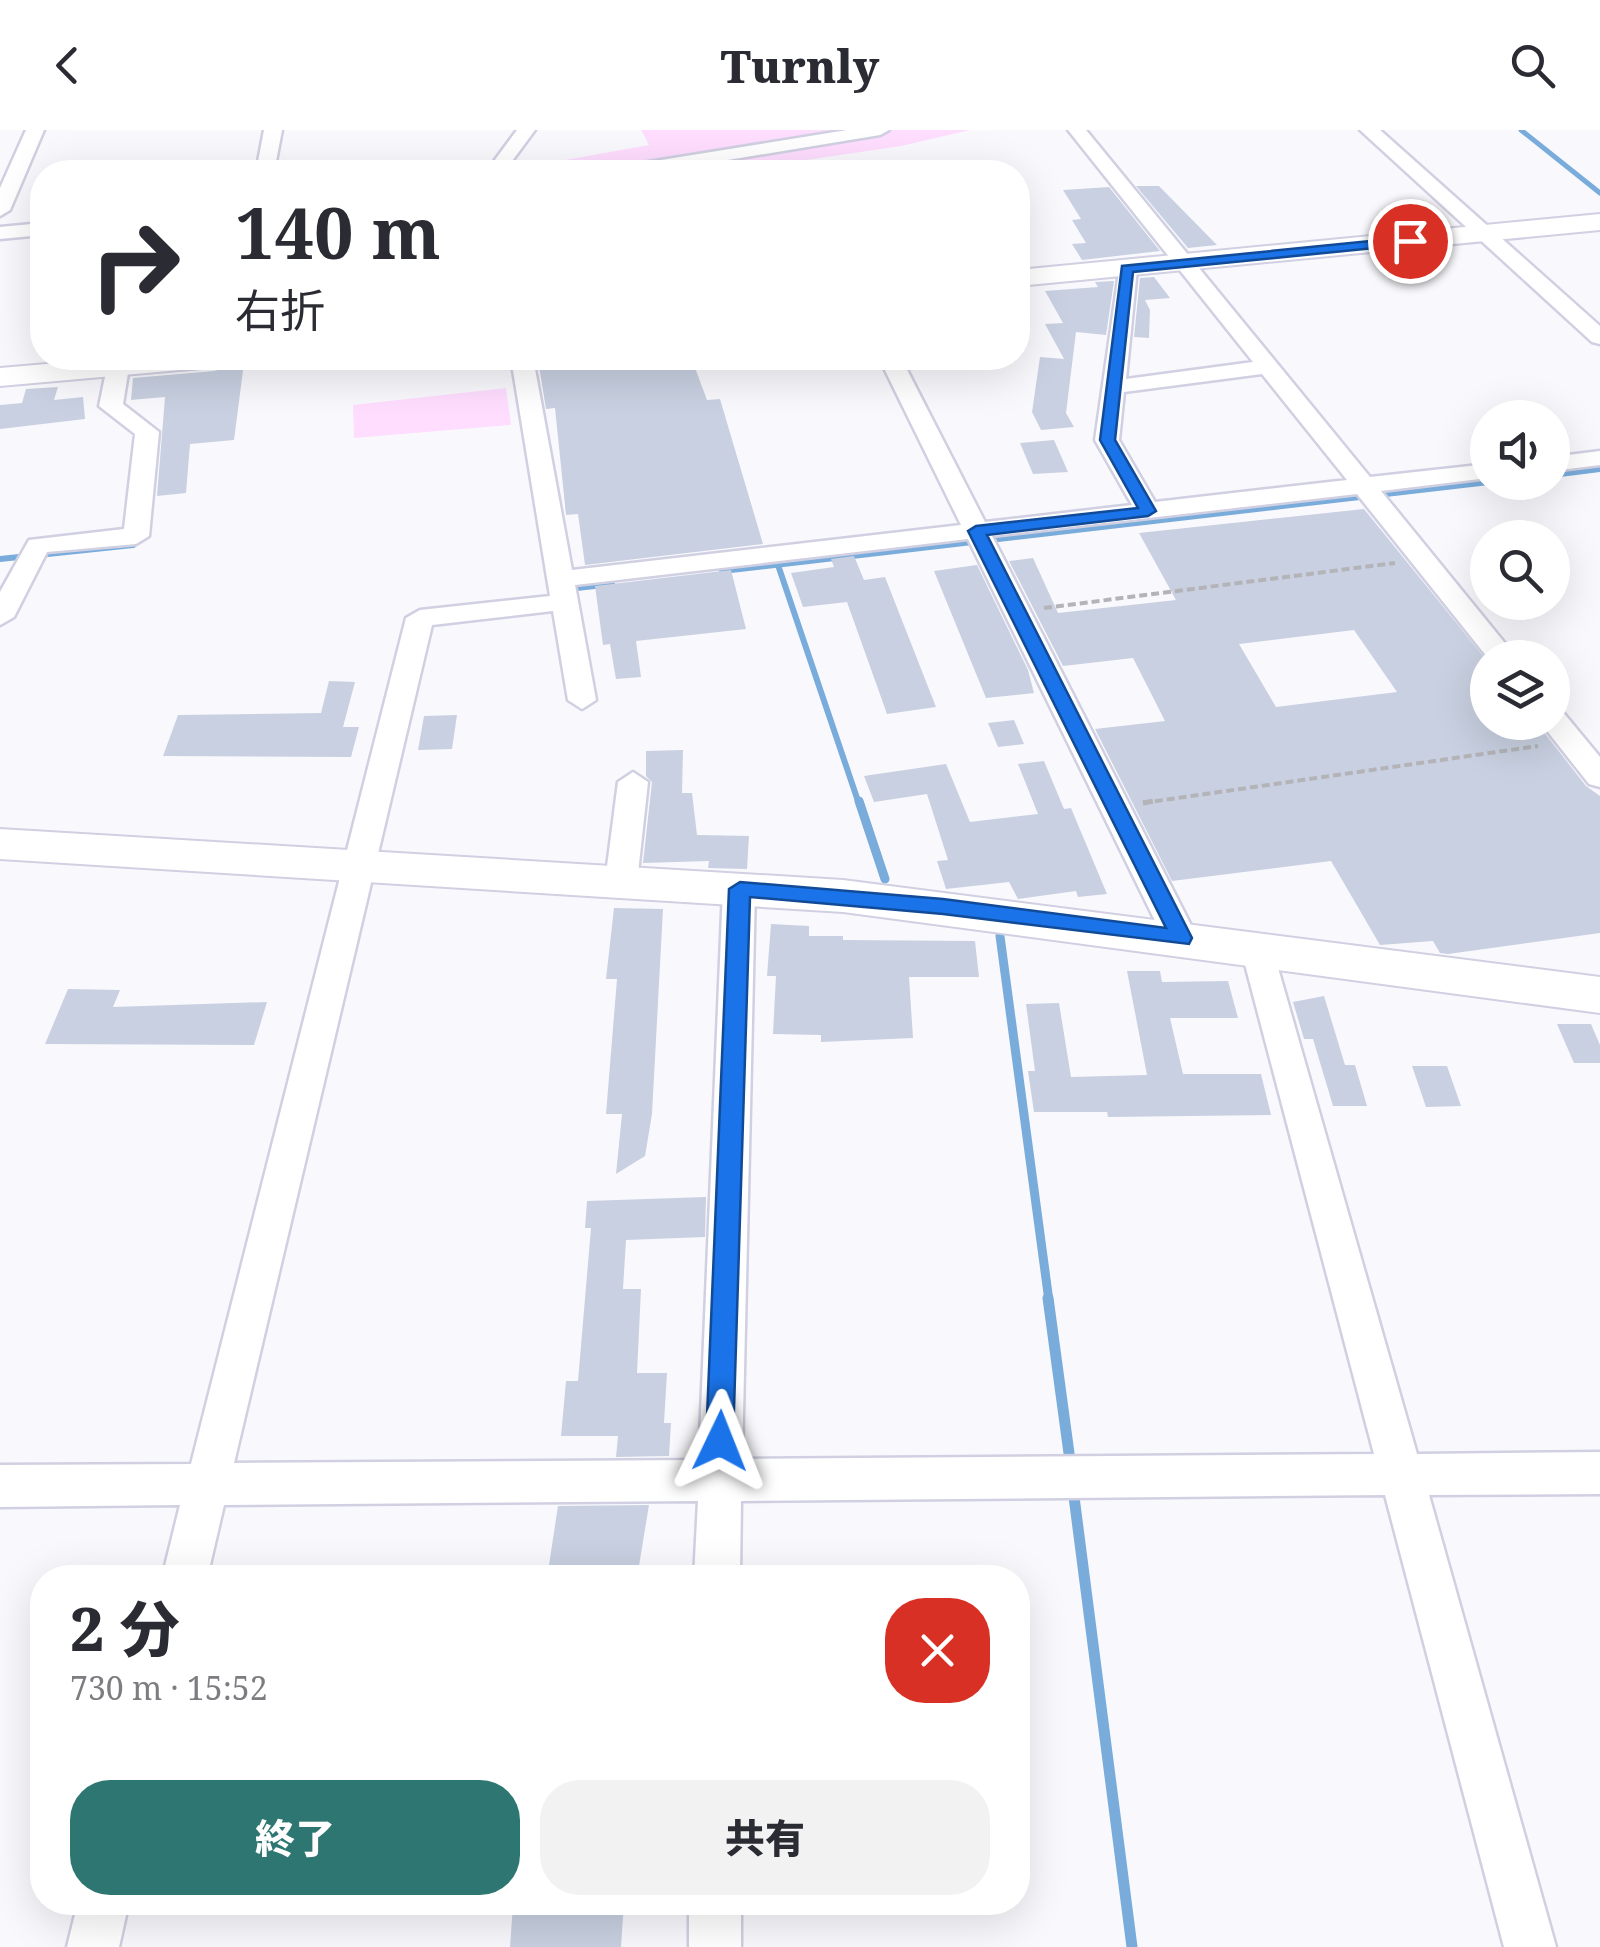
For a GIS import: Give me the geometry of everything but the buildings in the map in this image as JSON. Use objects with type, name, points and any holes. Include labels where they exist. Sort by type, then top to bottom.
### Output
[{"type":"street","points":[[0,210],[36,130]]},
{"type":"street","points":[[267,160],[273,130]]},
{"type":"street","points":[[504,160],[526,130]]},
{"type":"street","points":[[701,160],[880,130]]},
{"type":"street","points":[[1077,130],[1489,640]]},
{"type":"street","points":[[1369,130],[1600,337]]},
{"type":"street","points":[[1030,277],[1600,222]]},
{"type":"street","points":[[0,234],[30,230]]},
{"type":"street","points":[[1127,269],[1107,440],[1148,511]]},
{"type":"street","points":[[1113,386],[1268,367]]},
{"type":"street","points":[[0,377],[83,370]]},
{"type":"street","points":[[0,617],[38,545],[136,536],[147,432],[111,406],[117,370]]},
{"type":"street","points":[[524,370],[582,700]]},
{"type":"street","points":[[896,370],[1181,938]]},
{"type":"street","points":[[1570,462],[1600,458]]},
{"type":"street","points":[[187,1565],[420,618],[564,592],[976,531],[1470,474]]},
{"type":"street","points":[[1570,740],[1600,777]]},
{"type":"street","points":[[621,882],[633,782]]},
{"type":"street","points":[[0,844],[740,889],[943,906],[1600,995]]},
{"type":"street","points":[[718,1565],[740,889]]},
{"type":"street","points":[[1258,949],[1530,1947]]},
{"type":"street","points":[[0,1486],[1600,1473]]},
{"type":"street","points":[[93,1947],[101,1915]]},
{"type":"street","points":[[714,1947],[715,1915]]},
{"type":"path","points":[[1016,611],[1424,559]]},
{"type":"path","points":[[1115,807],[1504,740]]},
{"type":"shaded area","points":[[641,130],[970,130],[901,146],[806,160],[565,160],[649,145]]},
{"type":"shaded area","points":[[506,388],[511,425],[354,438],[353,405]]},
{"type":"waterway","points":[[1521,130],[1600,193]]},
{"type":"waterway","points":[[1570,473],[1600,469]]},
{"type":"waterway","points":[[722,571],[1470,484]]},
{"type":"waterway","points":[[0,559],[133,545]]},
{"type":"waterway","points":[[778,565],[859,804]]},
{"type":"waterway","points":[[568,589],[612,584]]},
{"type":"waterway","points":[[859,801],[885,879]]},
{"type":"waterway","points":[[1000,936],[1049,1301]]},
{"type":"waterway","points":[[1048,1298],[1071,1468]]},
{"type":"waterway","points":[[1073,1489],[1132,1947]]},
{"type":"route","points":[[720,1441],[740,889],[943,906],[1181,938],[976,531],[1148,511],[1107,440],[1127,269],[1410,241]]}]
